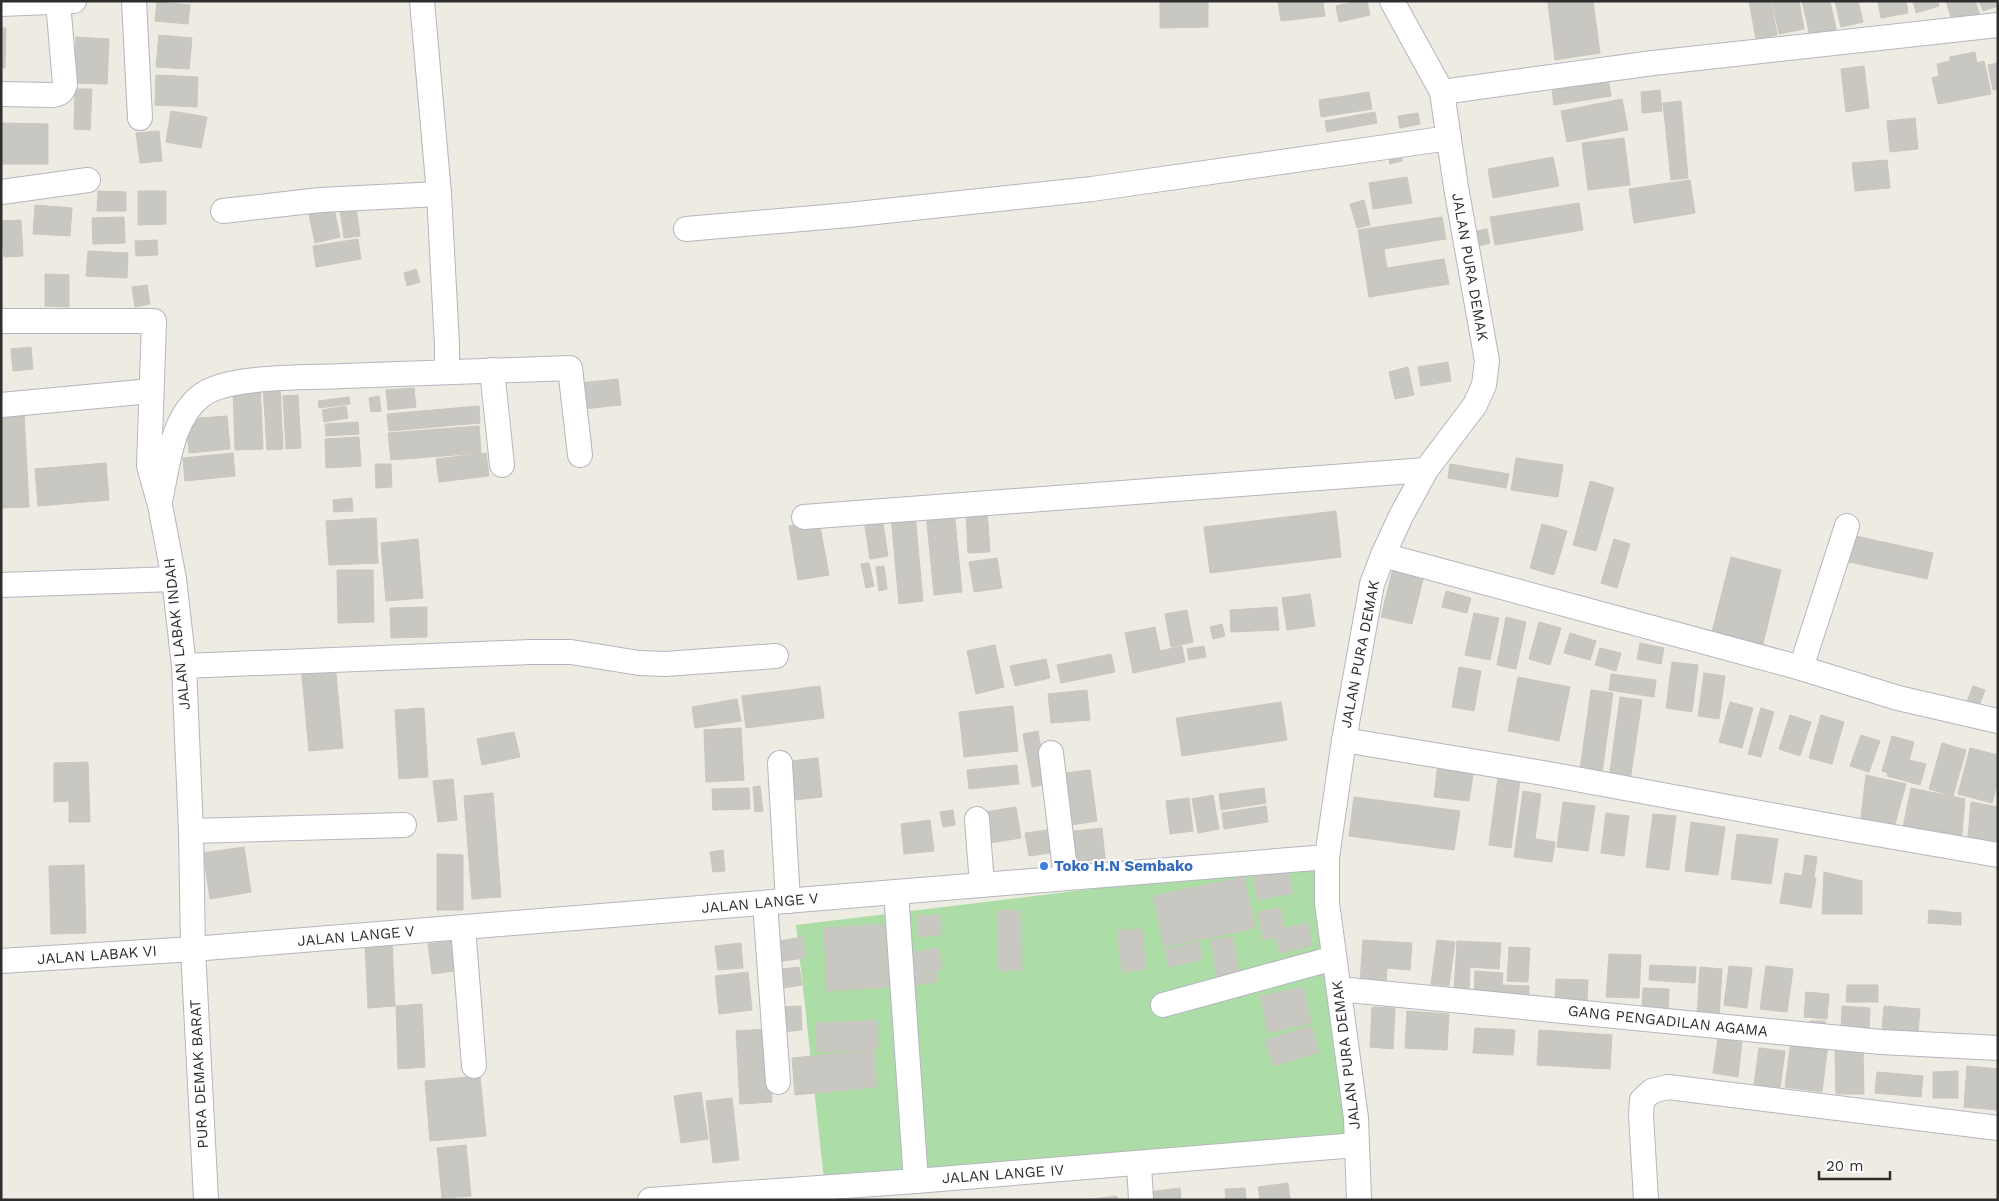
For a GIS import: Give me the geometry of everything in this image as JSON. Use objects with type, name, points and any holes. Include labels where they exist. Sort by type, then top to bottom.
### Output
[{"type":"street","points":[[134,1],[140,118]]},
{"type":"street","points":[[422,1],[439,194],[447,371]]},
{"type":"street","name":"JALAN PURA DEMAK","points":[[1359,1200],[1356,1118],[1327,904],[1327,857],[1344,740],[1372,584],[1383,554],[1426,470],[1475,405],[1484,385],[1487,361],[1442,92],[1392,1]]},
{"type":"street","points":[[1,4],[66,2],[65,84],[63,90],[59,94],[52,95],[1,94]]},
{"type":"street","points":[[1442,92],[1653,62],[1998,25]]},
{"type":"street","points":[[686,229],[848,215],[1092,189],[1449,138]]},
{"type":"street","points":[[1,192],[88,180]]},
{"type":"street","points":[[223,211],[329,199],[439,194]]},
{"type":"street","name":"JALAN LABAK INDAH","points":[[1,321],[154,321],[149,466],[160,505],[174,579],[184,666],[191,830],[193,949]]},
{"type":"street","points":[[160,505],[179,424],[190,406],[210,390],[231,383],[447,371],[570,368],[580,455]]},
{"type":"street","points":[[492,370],[502,465]]},
{"type":"street","points":[[1,405],[151,392]]},
{"type":"street","points":[[804,517],[1426,470]]},
{"type":"street","points":[[1801,668],[1847,526]]},
{"type":"street","points":[[1383,554],[1801,668],[1898,698],[1998,721]]},
{"type":"street","points":[[1,585],[174,579]]},
{"type":"street","points":[[184,666],[530,652],[571,652],[639,663],[665,664],[776,656]]},
{"type":"street","points":[[1344,740],[1543,773],[1998,855]]},
{"type":"street","points":[[1051,753],[1066,878]]},
{"type":"street","points":[[778,1082],[776,902],[780,762]]},
{"type":"street","points":[[977,819],[982,885]]},
{"type":"street","points":[[191,830],[404,825]]},
{"type":"street","name":"JALAN LANGE V","points":[[193,949],[1327,857]]},
{"type":"street","points":[[896,892],[916,1181]]},
{"type":"street","points":[[463,927],[474,1066]]},
{"type":"street","name":"JALAN LABAK VI","points":[[1,961],[193,949]]},
{"type":"street","name":"PURA DEMAK BARAT","points":[[193,949],[206,1200]]},
{"type":"street","points":[[1163,1005],[1334,958]]},
{"type":"street","name":"GANG PENGADILAN AGAMA","points":[[1338,989],[1881,1042],[1998,1048]]},
{"type":"street","points":[[1646,1200],[1641,1115],[1642,1100],[1652,1091],[1668,1087],[1998,1128]]},
{"type":"street","name":"JALAN LANGE IV","points":[[650,1200],[1139,1164],[1356,1145]]},
{"type":"street","points":[[1139,1164],[1141,1200]]},
{"type":"green space","points":[[1314,862],[1320,924],[1352,1136],[824,1179],[796,925]]},
{"type":"building","points":[[1208,1],[1208,27],[1160,28],[1160,2]]},
{"type":"building","points":[[1278,1],[1323,1],[1325,16],[1281,21]]},
{"type":"building","points":[[1357,1],[1367,1],[1370,15],[1339,22],[1336,6]]},
{"type":"building","points":[[1558,1],[1593,1],[1600,53],[1555,60],[1548,3]]},
{"type":"building","points":[[1749,1],[1771,1],[1777,35],[1756,39]]},
{"type":"building","points":[[1772,1],[1799,1],[1804,29],[1779,34]]},
{"type":"building","points":[[1802,1],[1830,1],[1837,34],[1811,40]]},
{"type":"building","points":[[1835,1],[1858,1],[1863,22],[1841,27]]},
{"type":"building","points":[[1878,1],[1906,1],[1908,13],[1881,18]]},
{"type":"building","points":[[1913,1],[1938,1],[1939,6],[1916,13]]},
{"type":"building","points":[[1946,1],[1975,1],[1980,15],[1953,23]]},
{"type":"building","points":[[1979,1],[1998,1],[1998,6],[1983,11]]},
{"type":"building","points":[[157,2],[190,5],[188,24],[155,21]]},
{"type":"building","points":[[1,28],[6,28],[5,68],[1,68]]},
{"type":"building","points":[[159,35],[192,38],[189,69],[156,67]]},
{"type":"building","points":[[76,37],[109,39],[107,84],[74,83]]},
{"type":"building","points":[[1975,52],[1977,63],[1984,61],[1991,94],[1938,104],[1932,78],[1939,76],[1937,64],[1950,61],[1950,57]]},
{"type":"building","points":[[1998,63],[1998,89],[1993,90],[1988,65]]},
{"type":"building","points":[[1864,66],[1869,108],[1846,112],[1841,69]]},
{"type":"building","points":[[1607,72],[1611,96],[1554,105],[1551,81]]},
{"type":"building","points":[[156,75],[198,77],[197,107],[155,105]]},
{"type":"building","points":[[75,89],[92,89],[90,130],[74,129]]},
{"type":"building","points":[[1660,90],[1662,111],[1642,113],[1641,92]]},
{"type":"building","points":[[1369,92],[1372,109],[1321,117],[1319,100]]},
{"type":"building","points":[[1622,99],[1628,130],[1567,142],[1561,111]]},
{"type":"building","points":[[1681,101],[1688,178],[1671,180],[1663,103]]},
{"type":"building","points":[[171,111],[207,117],[201,148],[166,142]]},
{"type":"building","points":[[1375,112],[1377,123],[1327,132],[1325,121]]},
{"type":"building","points":[[1418,113],[1420,124],[1400,128],[1398,116]]},
{"type":"building","points":[[1915,118],[1918,149],[1890,152],[1887,121]]},
{"type":"building","points":[[1,123],[48,124],[48,164],[1,164]]},
{"type":"building","points":[[159,131],[162,161],[140,163],[136,133]]},
{"type":"building","points":[[1624,138],[1630,185],[1588,190],[1582,143]]},
{"type":"building","points":[[1398,147],[1402,161],[1390,164],[1387,149]]},
{"type":"building","points":[[1553,157],[1559,186],[1493,198],[1488,169]]},
{"type":"building","points":[[1887,160],[1890,188],[1855,191],[1852,163]]},
{"type":"building","points":[[1407,177],[1412,203],[1373,209],[1369,183]]},
{"type":"building","points":[[1690,180],[1695,213],[1634,223],[1629,189]]},
{"type":"building","points":[[98,191],[126,192],[126,211],[97,211]]},
{"type":"building","points":[[138,191],[166,191],[166,224],[138,225]]},
{"type":"building","points":[[332,199],[340,237],[315,243],[307,205]]},
{"type":"building","points":[[355,200],[360,236],[344,238],[339,203]]},
{"type":"building","points":[[1364,200],[1370,225],[1357,228],[1350,204]]},
{"type":"building","points":[[1579,203],[1583,230],[1495,245],[1490,217]]},
{"type":"building","points":[[35,205],[72,208],[70,236],[33,234]]},
{"type":"building","points":[[124,217],[125,243],[93,244],[92,218]]},
{"type":"building","points":[[1442,217],[1446,239],[1384,249],[1387,268],[1444,259],[1449,284],[1369,297],[1358,230]]},
{"type":"building","points":[[21,220],[23,256],[4,257],[1,221]]},
{"type":"building","points":[[1487,229],[1490,243],[1479,246],[1476,231]]},
{"type":"building","points":[[358,239],[361,259],[316,267],[313,246]]},
{"type":"building","points":[[157,240],[158,255],[136,256],[135,241]]},
{"type":"building","points":[[88,251],[128,253],[127,278],[86,276]]},
{"type":"building","points":[[416,269],[420,282],[407,286],[404,273]]},
{"type":"building","points":[[45,274],[69,275],[69,307],[45,306]]},
{"type":"building","points":[[147,285],[150,304],[135,307],[132,287]]},
{"type":"building","points":[[31,347],[33,369],[13,371],[11,349]]},
{"type":"building","points":[[1448,362],[1451,381],[1421,386],[1418,367]]},
{"type":"building","points":[[1408,367],[1414,395],[1395,399],[1389,372]]},
{"type":"building","points":[[618,379],[621,405],[583,409],[580,383]]},
{"type":"building","points":[[260,384],[263,449],[235,450],[233,385]]},
{"type":"building","points":[[263,385],[280,385],[283,449],[267,450]]},
{"type":"building","points":[[414,388],[416,407],[388,410],[386,390]]},
{"type":"building","points":[[298,395],[301,448],[286,449],[283,396]]},
{"type":"building","points":[[379,396],[381,411],[371,412],[369,398]]},
{"type":"building","points":[[349,397],[350,404],[319,408],[318,401]]},
{"type":"building","points":[[346,406],[348,418],[324,422],[322,410]]},
{"type":"building","points":[[479,406],[480,423],[389,431],[387,414]]},
{"type":"building","points":[[24,413],[29,507],[1,508],[1,414]]},
{"type":"building","points":[[227,416],[230,449],[189,453],[186,419]]},
{"type":"building","points":[[358,422],[359,434],[326,436],[325,424]]},
{"type":"building","points":[[479,426],[481,453],[391,460],[388,433]]},
{"type":"building","points":[[359,437],[361,466],[326,468],[325,439]]},
{"type":"building","points":[[233,453],[235,476],[185,481],[183,458]]},
{"type":"building","points":[[486,453],[489,476],[439,482],[436,459]]},
{"type":"building","points":[[1516,458],[1563,465],[1558,497],[1511,490]]},
{"type":"building","points":[[106,463],[109,500],[38,506],[35,469]]},
{"type":"building","points":[[375,464],[391,464],[392,487],[376,488]]},
{"type":"building","points":[[1450,464],[1509,474],[1506,488],[1448,478]]},
{"type":"building","points":[[1590,481],[1614,488],[1596,551],[1573,545]]},
{"type":"building","points":[[352,498],[353,511],[334,512],[333,500]]},
{"type":"building","points":[[987,509],[990,552],[968,553],[966,511]]},
{"type":"building","points":[[954,510],[962,592],[934,595],[926,513]]},
{"type":"building","points":[[1336,511],[1341,557],[1210,573],[1204,527]]},
{"type":"building","points":[[915,514],[923,601],[899,604],[891,516]]},
{"type":"building","points":[[376,518],[378,563],[329,565],[326,521]]},
{"type":"building","points":[[882,518],[888,556],[870,559],[864,520]]},
{"type":"building","points":[[819,521],[829,575],[798,580],[789,526]]},
{"type":"building","points":[[1542,524],[1567,531],[1554,575],[1530,568]]},
{"type":"building","points":[[1851,535],[1933,553],[1927,579],[1845,561]]},
{"type":"building","points":[[418,539],[423,598],[386,601],[381,543]]},
{"type":"building","points":[[1614,539],[1630,544],[1617,588],[1601,583]]},
{"type":"building","points":[[1731,557],[1781,570],[1763,644],[1712,632]]},
{"type":"building","points":[[997,558],[1002,588],[974,592],[969,562]]},
{"type":"building","points":[[869,563],[874,586],[866,588],[861,564]]},
{"type":"building","points":[[1394,564],[1425,571],[1412,624],[1381,617]]},
{"type":"building","points":[[884,566],[887,589],[879,591],[876,567]]},
{"type":"building","points":[[337,570],[373,570],[374,622],[338,623]]},
{"type":"building","points":[[1446,591],[1471,598],[1467,613],[1442,607]]},
{"type":"building","points":[[1310,594],[1315,626],[1287,630],[1282,598]]},
{"type":"building","points":[[427,607],[427,637],[391,638],[390,608]]},
{"type":"building","points":[[1277,607],[1279,630],[1231,632],[1230,610]]},
{"type":"building","points":[[1187,610],[1193,642],[1171,647],[1165,614]]},
{"type":"building","points":[[1474,613],[1499,618],[1490,660],[1465,655]]},
{"type":"building","points":[[1506,617],[1526,622],[1516,669],[1497,665]]},
{"type":"building","points":[[1539,622],[1561,628],[1550,665],[1529,659]]},
{"type":"building","points":[[1222,624],[1225,636],[1213,639],[1210,627]]},
{"type":"building","points":[[1155,627],[1160,651],[1182,646],[1185,662],[1133,673],[1125,633]]},
{"type":"building","points":[[1570,633],[1596,641],[1590,660],[1564,653]]},
{"type":"building","points":[[1640,643],[1664,648],[1661,664],[1637,659]]},
{"type":"building","points":[[995,645],[1004,687],[976,694],[967,651]]},
{"type":"building","points":[[1204,646],[1206,657],[1189,660],[1187,649]]},
{"type":"building","points":[[1600,648],[1621,653],[1616,671],[1595,665]]},
{"type":"building","points":[[1111,654],[1115,672],[1061,683],[1057,665]]},
{"type":"building","points":[[1046,659],[1050,678],[1015,686],[1010,666]]},
{"type":"building","points":[[1672,662],[1698,665],[1692,712],[1666,708]]},
{"type":"building","points":[[335,663],[343,748],[309,751],[301,666]]},
{"type":"building","points":[[1459,667],[1481,671],[1474,711],[1452,707]]},
{"type":"building","points":[[1704,673],[1725,676],[1719,719],[1698,716]]},
{"type":"building","points":[[1611,674],[1656,680],[1654,697],[1609,690]]},
{"type":"building","points":[[1518,677],[1570,687],[1559,741],[1508,731]]},
{"type":"building","points":[[820,686],[824,718],[746,728],[742,696]]},
{"type":"building","points":[[1973,686],[1985,690],[1977,711],[1965,707]]},
{"type":"building","points":[[1087,690],[1090,720],[1051,723],[1048,694]]},
{"type":"building","points":[[1591,690],[1613,693],[1602,773],[1580,770]]},
{"type":"building","points":[[1620,697],[1642,700],[1630,781],[1609,779]]},
{"type":"building","points":[[737,699],[741,721],[695,728],[692,707]]},
{"type":"building","points":[[1281,702],[1287,740],[1182,756],[1176,718]]},
{"type":"building","points":[[1730,702],[1753,708],[1742,748],[1719,742]]},
{"type":"building","points":[[1013,706],[1018,751],[964,757],[959,712]]},
{"type":"building","points":[[424,708],[428,777],[399,779],[395,710]]},
{"type":"building","points":[[1761,708],[1774,712],[1761,757],[1748,754]]},
{"type":"building","points":[[1790,715],[1811,722],[1800,756],[1779,749]]},
{"type":"building","points":[[1821,715],[1844,722],[1832,764],[1809,758]]},
{"type":"building","points":[[741,728],[744,780],[706,782],[704,730]]},
{"type":"building","points":[[1038,731],[1047,784],[1032,787],[1023,734]]},
{"type":"building","points":[[514,732],[520,757],[482,765],[477,739]]},
{"type":"building","points":[[1861,735],[1880,741],[1869,772],[1850,766]]},
{"type":"building","points":[[1892,736],[1914,742],[1909,760],[1926,764],[1920,785],[1887,776],[1888,773],[1882,771]]},
{"type":"building","points":[[1942,743],[1966,750],[1953,796],[1929,789]]},
{"type":"building","points":[[1970,748],[1998,755],[1998,781],[1992,803],[1958,794]]},
{"type":"building","points":[[818,758],[822,797],[785,801],[781,762]]},
{"type":"building","points":[[88,762],[90,822],[69,822],[69,801],[54,802],[54,763]]},
{"type":"building","points":[[1438,763],[1474,768],[1469,801],[1434,797]]},
{"type":"building","points":[[1017,765],[1019,784],[969,789],[967,770]]},
{"type":"building","points":[[1090,770],[1097,821],[1071,825],[1064,773]]},
{"type":"building","points":[[1866,775],[1906,784],[1892,835],[1860,826]]},
{"type":"building","points":[[1498,777],[1520,780],[1511,848],[1489,845]]},
{"type":"building","points":[[453,779],[457,820],[438,822],[433,781]]},
{"type":"building","points":[[760,786],[763,811],[755,812],[753,787]]},
{"type":"building","points":[[749,788],[750,809],[713,810],[712,789]]},
{"type":"building","points":[[1264,788],[1266,803],[1221,810],[1219,794]]},
{"type":"building","points":[[1911,788],[1965,799],[1961,844],[1902,832]]},
{"type":"building","points":[[1523,791],[1541,794],[1535,839],[1555,842],[1552,862],[1514,857]]},
{"type":"building","points":[[493,793],[501,897],[472,899],[464,796]]},
{"type":"building","points":[[1213,795],[1219,829],[1198,833],[1192,799]]},
{"type":"building","points":[[1354,797],[1460,811],[1454,850],[1349,836]]},
{"type":"building","points":[[1189,798],[1193,831],[1170,834],[1166,801]]},
{"type":"building","points":[[1563,802],[1595,806],[1588,851],[1557,847]]},
{"type":"building","points":[[1971,802],[1998,807],[1998,842],[1968,837]]},
{"type":"building","points":[[1266,806],[1268,822],[1224,829],[1222,813]]},
{"type":"building","points":[[1016,807],[1021,838],[984,844],[978,813]]},
{"type":"building","points":[[953,810],[955,825],[943,827],[940,812]]},
{"type":"building","points":[[1606,813],[1629,816],[1624,856],[1601,853]]},
{"type":"building","points":[[1653,814],[1676,816],[1669,870],[1646,867]]},
{"type":"building","points":[[930,820],[934,851],[904,854],[901,824]]},
{"type":"building","points":[[1691,822],[1725,827],[1718,875],[1685,871]]},
{"type":"building","points":[[1102,828],[1105,859],[1070,862],[1066,832]]},
{"type":"building","points":[[1054,829],[1057,852],[1029,856],[1025,833]]},
{"type":"building","points":[[1737,834],[1778,839],[1771,884],[1731,879]]},
{"type":"building","points":[[244,847],[251,892],[210,899],[203,853]]},
{"type":"building","points":[[723,850],[725,871],[713,872],[710,852]]},
{"type":"building","points":[[437,854],[463,855],[463,910],[437,910]]},
{"type":"building","points":[[1805,855],[1817,857],[1811,908],[1780,903],[1785,873],[1802,876]]},
{"type":"building","points":[[84,865],[86,933],[51,934],[49,866]]},
{"type":"building","points":[[1287,867],[1293,893],[1258,900],[1253,875]]},
{"type":"building","points":[[1824,872],[1862,881],[1862,914],[1822,914]]},
{"type":"building","points":[[1244,877],[1255,928],[1164,947],[1153,896]]},
{"type":"building","points":[[1280,908],[1284,928],[1308,923],[1312,946],[1280,953],[1276,937],[1263,940],[1257,912]]},
{"type":"building","points":[[1020,910],[1022,970],[999,971],[997,911]]},
{"type":"building","points":[[1929,910],[1961,913],[1961,925],[1928,923]]},
{"type":"building","points":[[940,915],[941,935],[919,937],[918,916]]},
{"type":"building","points":[[884,924],[889,987],[827,991],[824,928]]},
{"type":"building","points":[[1142,929],[1146,969],[1122,972],[1117,931]]},
{"type":"building","points":[[803,937],[805,958],[776,962],[773,942]]},
{"type":"building","points":[[1233,937],[1239,975],[1217,978],[1211,940]]},
{"type":"building","points":[[1363,940],[1412,943],[1410,970],[1387,968],[1386,983],[1360,982]]},
{"type":"building","points":[[1437,940],[1455,942],[1449,986],[1431,984]]},
{"type":"building","points":[[392,941],[395,1006],[368,1008],[365,942]]},
{"type":"building","points":[[451,941],[455,971],[432,974],[428,944]]},
{"type":"building","points":[[1457,941],[1501,943],[1499,969],[1470,967],[1469,993],[1454,992]]},
{"type":"building","points":[[1199,942],[1202,960],[1169,967],[1165,950]]},
{"type":"building","points":[[741,943],[743,968],[718,970],[715,946]]},
{"type":"building","points":[[1509,947],[1530,948],[1528,982],[1507,981]]},
{"type":"building","points":[[939,948],[942,969],[936,970],[937,982],[915,985],[910,953]]},
{"type":"building","points":[[1609,954],[1641,955],[1639,998],[1606,997]]},
{"type":"building","points":[[1650,965],[1696,967],[1695,983],[1649,980]]},
{"type":"building","points":[[1729,966],[1752,968],[1747,1008],[1724,1005]]},
{"type":"building","points":[[1766,966],[1793,969],[1787,1012],[1760,1009]]},
{"type":"building","points":[[799,967],[802,985],[778,989],[774,970]]},
{"type":"building","points":[[1700,967],[1722,969],[1719,1017],[1697,1016]]},
{"type":"building","points":[[1475,971],[1503,973],[1502,985],[1529,986],[1529,998],[1474,999]]},
{"type":"building","points":[[748,972],[752,1010],[719,1014],[715,976]]},
{"type":"building","points":[[1556,979],[1588,980],[1587,1001],[1555,999]]},
{"type":"building","points":[[1847,985],[1878,985],[1878,1002],[1846,1002]]},
{"type":"building","points":[[1303,987],[1311,1023],[1268,1033],[1260,996]]},
{"type":"building","points":[[1643,988],[1669,989],[1668,1011],[1642,1010]]},
{"type":"building","points":[[1806,992],[1829,994],[1827,1019],[1804,1017]]},
{"type":"building","points":[[422,1004],[425,1067],[398,1069],[396,1006]]},
{"type":"building","points":[[801,1006],[802,1030],[781,1032],[779,1007]]},
{"type":"building","points":[[1842,1006],[1870,1008],[1869,1033],[1841,1032]]},
{"type":"building","points":[[1884,1006],[1920,1009],[1917,1045],[1881,1042]]},
{"type":"building","points":[[1372,1007],[1395,1008],[1393,1049],[1370,1047]]},
{"type":"building","points":[[1407,1011],[1449,1014],[1447,1050],[1405,1048]]},
{"type":"building","points":[[877,1020],[878,1049],[817,1052],[816,1023]]},
{"type":"building","points":[[1810,1021],[1825,1021],[1825,1034],[1810,1034]]},
{"type":"building","points":[[1311,1026],[1319,1052],[1273,1066],[1265,1040]]},
{"type":"building","points":[[1475,1028],[1515,1030],[1513,1055],[1473,1053]]},
{"type":"building","points":[[768,1029],[772,1102],[740,1104],[736,1031]]},
{"type":"building","points":[[1539,1030],[1612,1035],[1610,1069],[1537,1065]]},
{"type":"building","points":[[1718,1039],[1742,1042],[1738,1077],[1713,1073]]},
{"type":"building","points":[[1791,1041],[1828,1045],[1822,1092],[1785,1087]]},
{"type":"building","points":[[1759,1048],[1785,1051],[1780,1088],[1754,1085]]},
{"type":"building","points":[[1835,1049],[1863,1049],[1864,1094],[1836,1094]]},
{"type":"building","points":[[874,1050],[877,1087],[795,1095],[792,1058]]},
{"type":"building","points":[[1967,1066],[1998,1069],[1997,1110],[1964,1107]]},
{"type":"building","points":[[1958,1071],[1958,1098],[1933,1098],[1933,1072]]},
{"type":"building","points":[[1877,1072],[1923,1076],[1921,1097],[1875,1093]]},
{"type":"building","points":[[480,1076],[486,1136],[430,1141],[425,1081]]},
{"type":"building","points":[[701,1092],[708,1139],[681,1143],[674,1096]]},
{"type":"building","points":[[732,1098],[739,1160],[713,1163],[706,1101]]},
{"type":"building","points":[[466,1145],[471,1196],[442,1198],[437,1148]]},
{"type":"building","points":[[1288,1183],[1290,1200],[1260,1200],[1258,1187]]},
{"type":"building","points":[[1180,1188],[1181,1200],[1149,1200],[1148,1192]]},
{"type":"building","points":[[1245,1188],[1246,1200],[1226,1200],[1225,1189]]},
{"type":"building","points":[[1117,1196],[1118,1200],[1085,1200]]},
{"type":"place","name":"Toko H.N Sembako","points":[[1044,866]]}]
